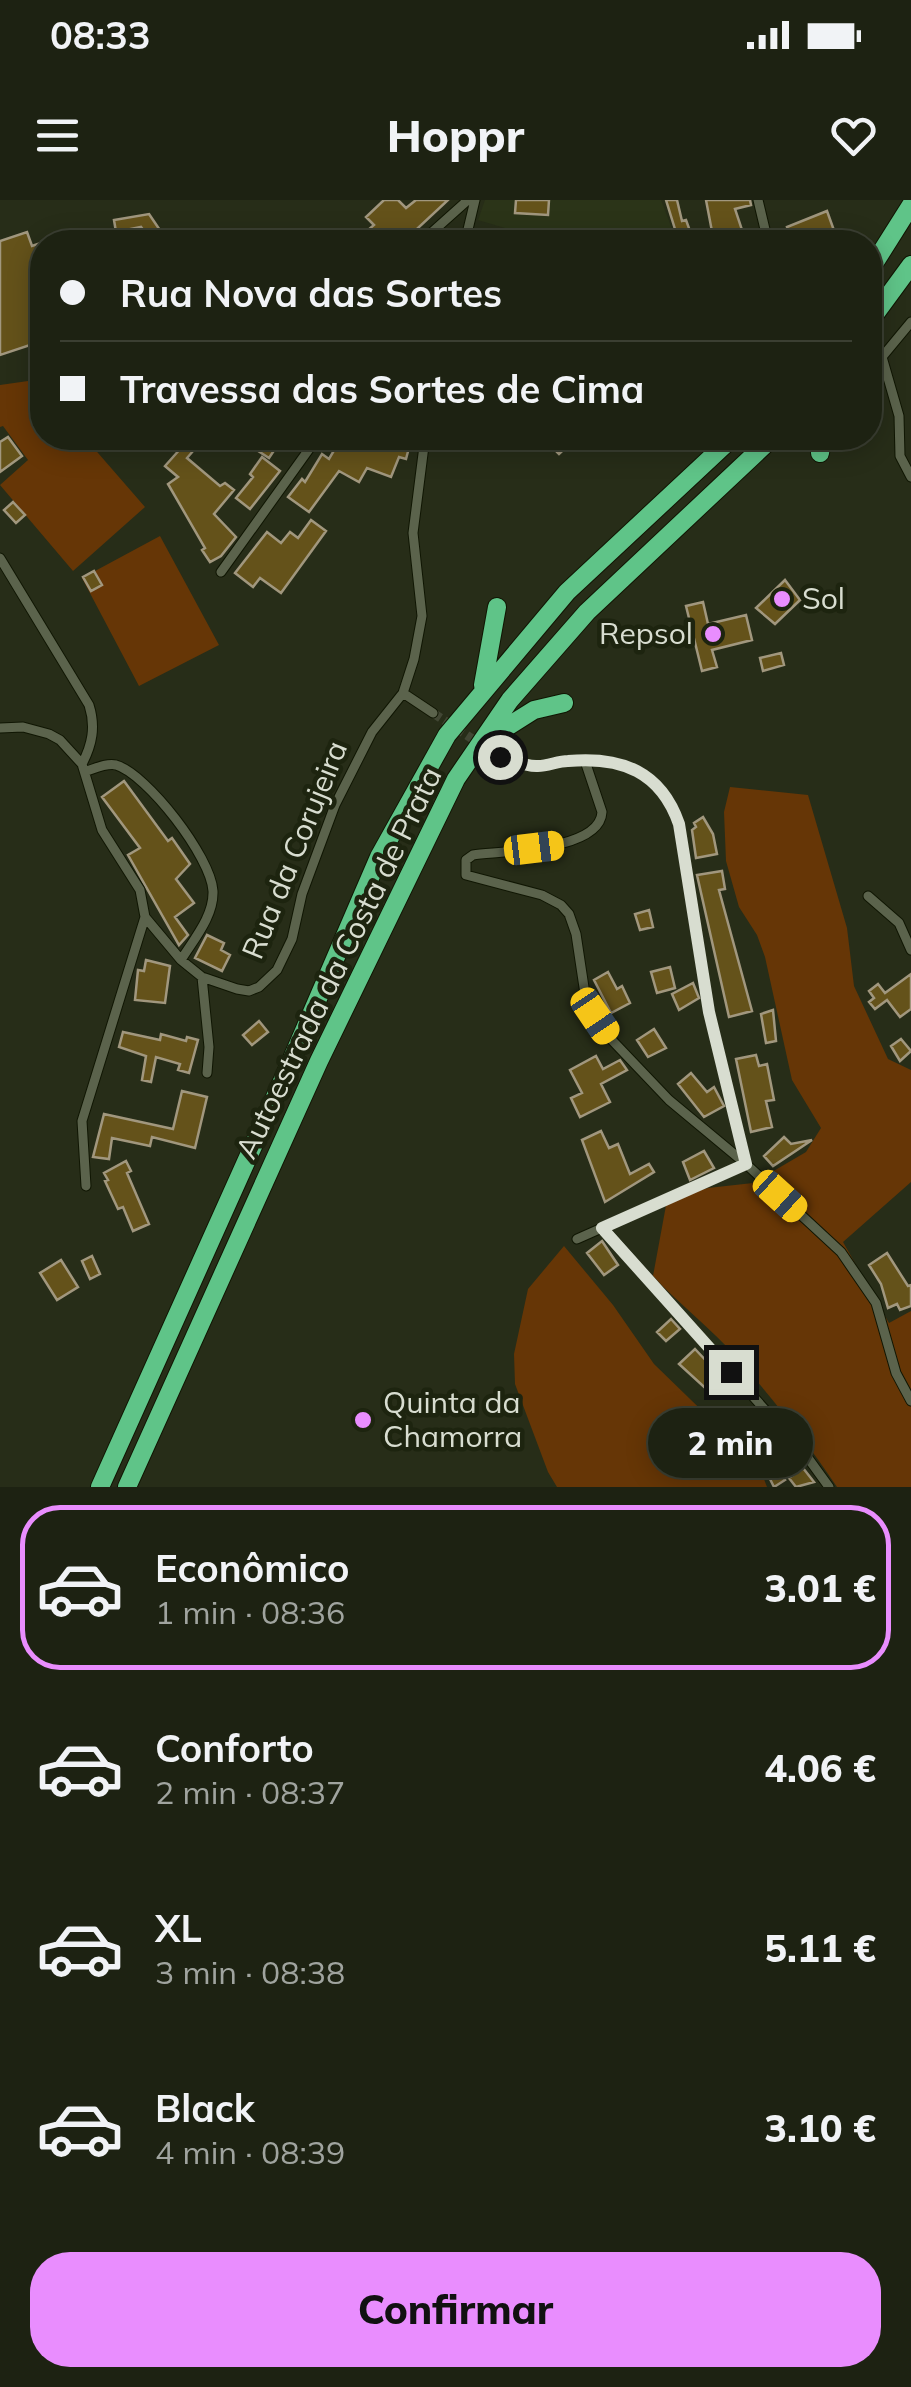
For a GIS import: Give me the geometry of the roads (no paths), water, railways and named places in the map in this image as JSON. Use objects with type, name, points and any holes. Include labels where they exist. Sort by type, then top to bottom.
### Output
[{"type":"highway","points":[[882,251],[911,205]]},
{"type":"highway","points":[[882,305],[911,265]]},
{"type":"highway","name":"Autoestrada da Costa de Prata","points":[[100,1487],[379,857],[447,735],[567,592],[719,450]]},
{"type":"highway","name":"Autoestrada da Costa de Prata","points":[[127,1487],[343,1009],[456,779],[510,700],[587,612],[759,450]]},
{"type":"highway","points":[[482,690],[497,607]]},
{"type":"highway","points":[[476,747],[534,710],[564,702]]},
{"type":"street","points":[[436,230],[472,200]]},
{"type":"street","points":[[467,230],[472,200]]},
{"type":"street","points":[[758,200],[765,230]]},
{"type":"street","points":[[911,322],[882,357],[898,416],[900,456],[911,477]]},
{"type":"street","points":[[221,572],[308,450]]},
{"type":"street","points":[[423,450],[414,533],[422,616],[403,693],[432,713]]},
{"type":"street","points":[[0,558],[89,706],[93,725],[84,768]]},
{"type":"street","name":"Rua da Corujeira","points":[[84,768],[102,830],[140,890],[144,917],[181,960],[202,976],[249,991],[259,988],[277,970],[292,938],[302,894],[335,805],[372,732],[403,693]]},
{"type":"street","points":[[0,728],[49,734],[60,740],[84,768]]},
{"type":"street","points":[[500,757],[534,767],[570,760],[607,762],[649,776],[672,802],[679,824],[709,1012],[746,1164]]},
{"type":"street","points":[[585,762],[602,812],[602,821],[596,828],[565,844],[473,855],[466,860],[466,875],[542,895],[569,914],[585,994],[609,1037],[669,1100],[746,1164],[841,1252],[876,1303],[896,1374],[911,1402]]},
{"type":"street","points":[[84,768],[113,764],[120,767],[179,822],[199,850],[210,878],[211,905],[181,960]]},
{"type":"street","points":[[868,896],[899,923],[911,950]]},
{"type":"street","points":[[86,1186],[82,1121],[144,917]]},
{"type":"street","points":[[202,976],[209,1047],[207,1072]]},
{"type":"street","points":[[577,1239],[746,1164]]},
{"type":"street","points":[[602,1228],[808,1458],[829,1487]]},
{"type":"tunnel","points":[[433,713],[500,757]]},
{"type":"place","name":"Sol","points":[[782,599]]},
{"type":"place","name":"Repsol","points":[[713,634]]},
{"type":"place","name":"Quinta da Chamorra","points":[[363,1420]]}]
